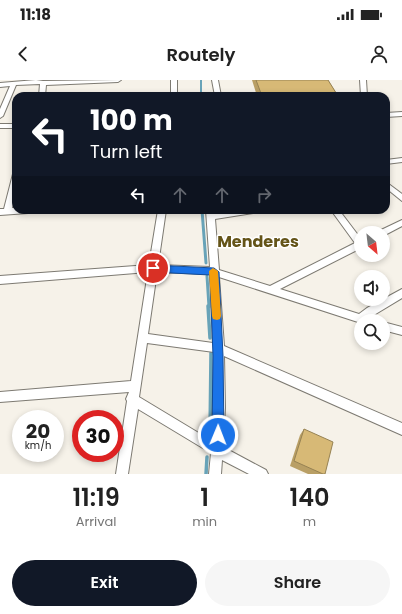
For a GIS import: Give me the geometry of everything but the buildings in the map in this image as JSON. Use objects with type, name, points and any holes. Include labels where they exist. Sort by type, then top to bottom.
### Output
[{"type":"street","points":[[0,84],[118,80]]},
{"type":"street","points":[[174,80],[174,92]]},
{"type":"street","points":[[215,80],[217,92]]},
{"type":"street","points":[[363,80],[364,92]]},
{"type":"street","points":[[40,82],[41,92]]},
{"type":"street","points":[[0,116],[14,83]]},
{"type":"street","points":[[390,115],[402,114]]},
{"type":"street","points":[[0,126],[12,126]]},
{"type":"street","points":[[390,162],[402,160]]},
{"type":"street","points":[[3,212],[12,187]]},
{"type":"street","points":[[390,188],[402,198]]},
{"type":"street","points":[[122,474],[132,399],[161,214]]},
{"type":"street","points":[[210,214],[218,348],[218,451],[215,474]]},
{"type":"street","points":[[337,214],[354,235]]},
{"type":"street","points":[[390,229],[402,222]]},
{"type":"street","points":[[270,290],[354,248]]},
{"type":"street","points":[[0,280],[153,268],[214,272],[354,317]]},
{"type":"street","points":[[368,314],[370,311],[402,294]]},
{"type":"street","points":[[390,328],[402,331]]},
{"type":"street","points":[[142,338],[218,348],[402,429]]},
{"type":"street","points":[[0,397],[134,386]]},
{"type":"street","points":[[132,399],[218,451],[262,474]]},
{"type":"waterway","points":[[201,80],[201,92]]},
{"type":"waterway","points":[[202,214],[206,263]]},
{"type":"waterway","points":[[207,276],[209,307]]},
{"type":"waterway","points":[[208,306],[210,338]]},
{"type":"waterway","points":[[210,435],[211,353]]},
{"type":"waterway","points":[[206,474],[207,457]]},
{"type":"slow traffic","points":[[213,271],[216,291],[217,316]]},
{"type":"district","name":"Menderes","points":[[258,241]]},
{"type":"route","points":[[153,268],[209,270],[214,272],[218,356],[218,435]]}]
